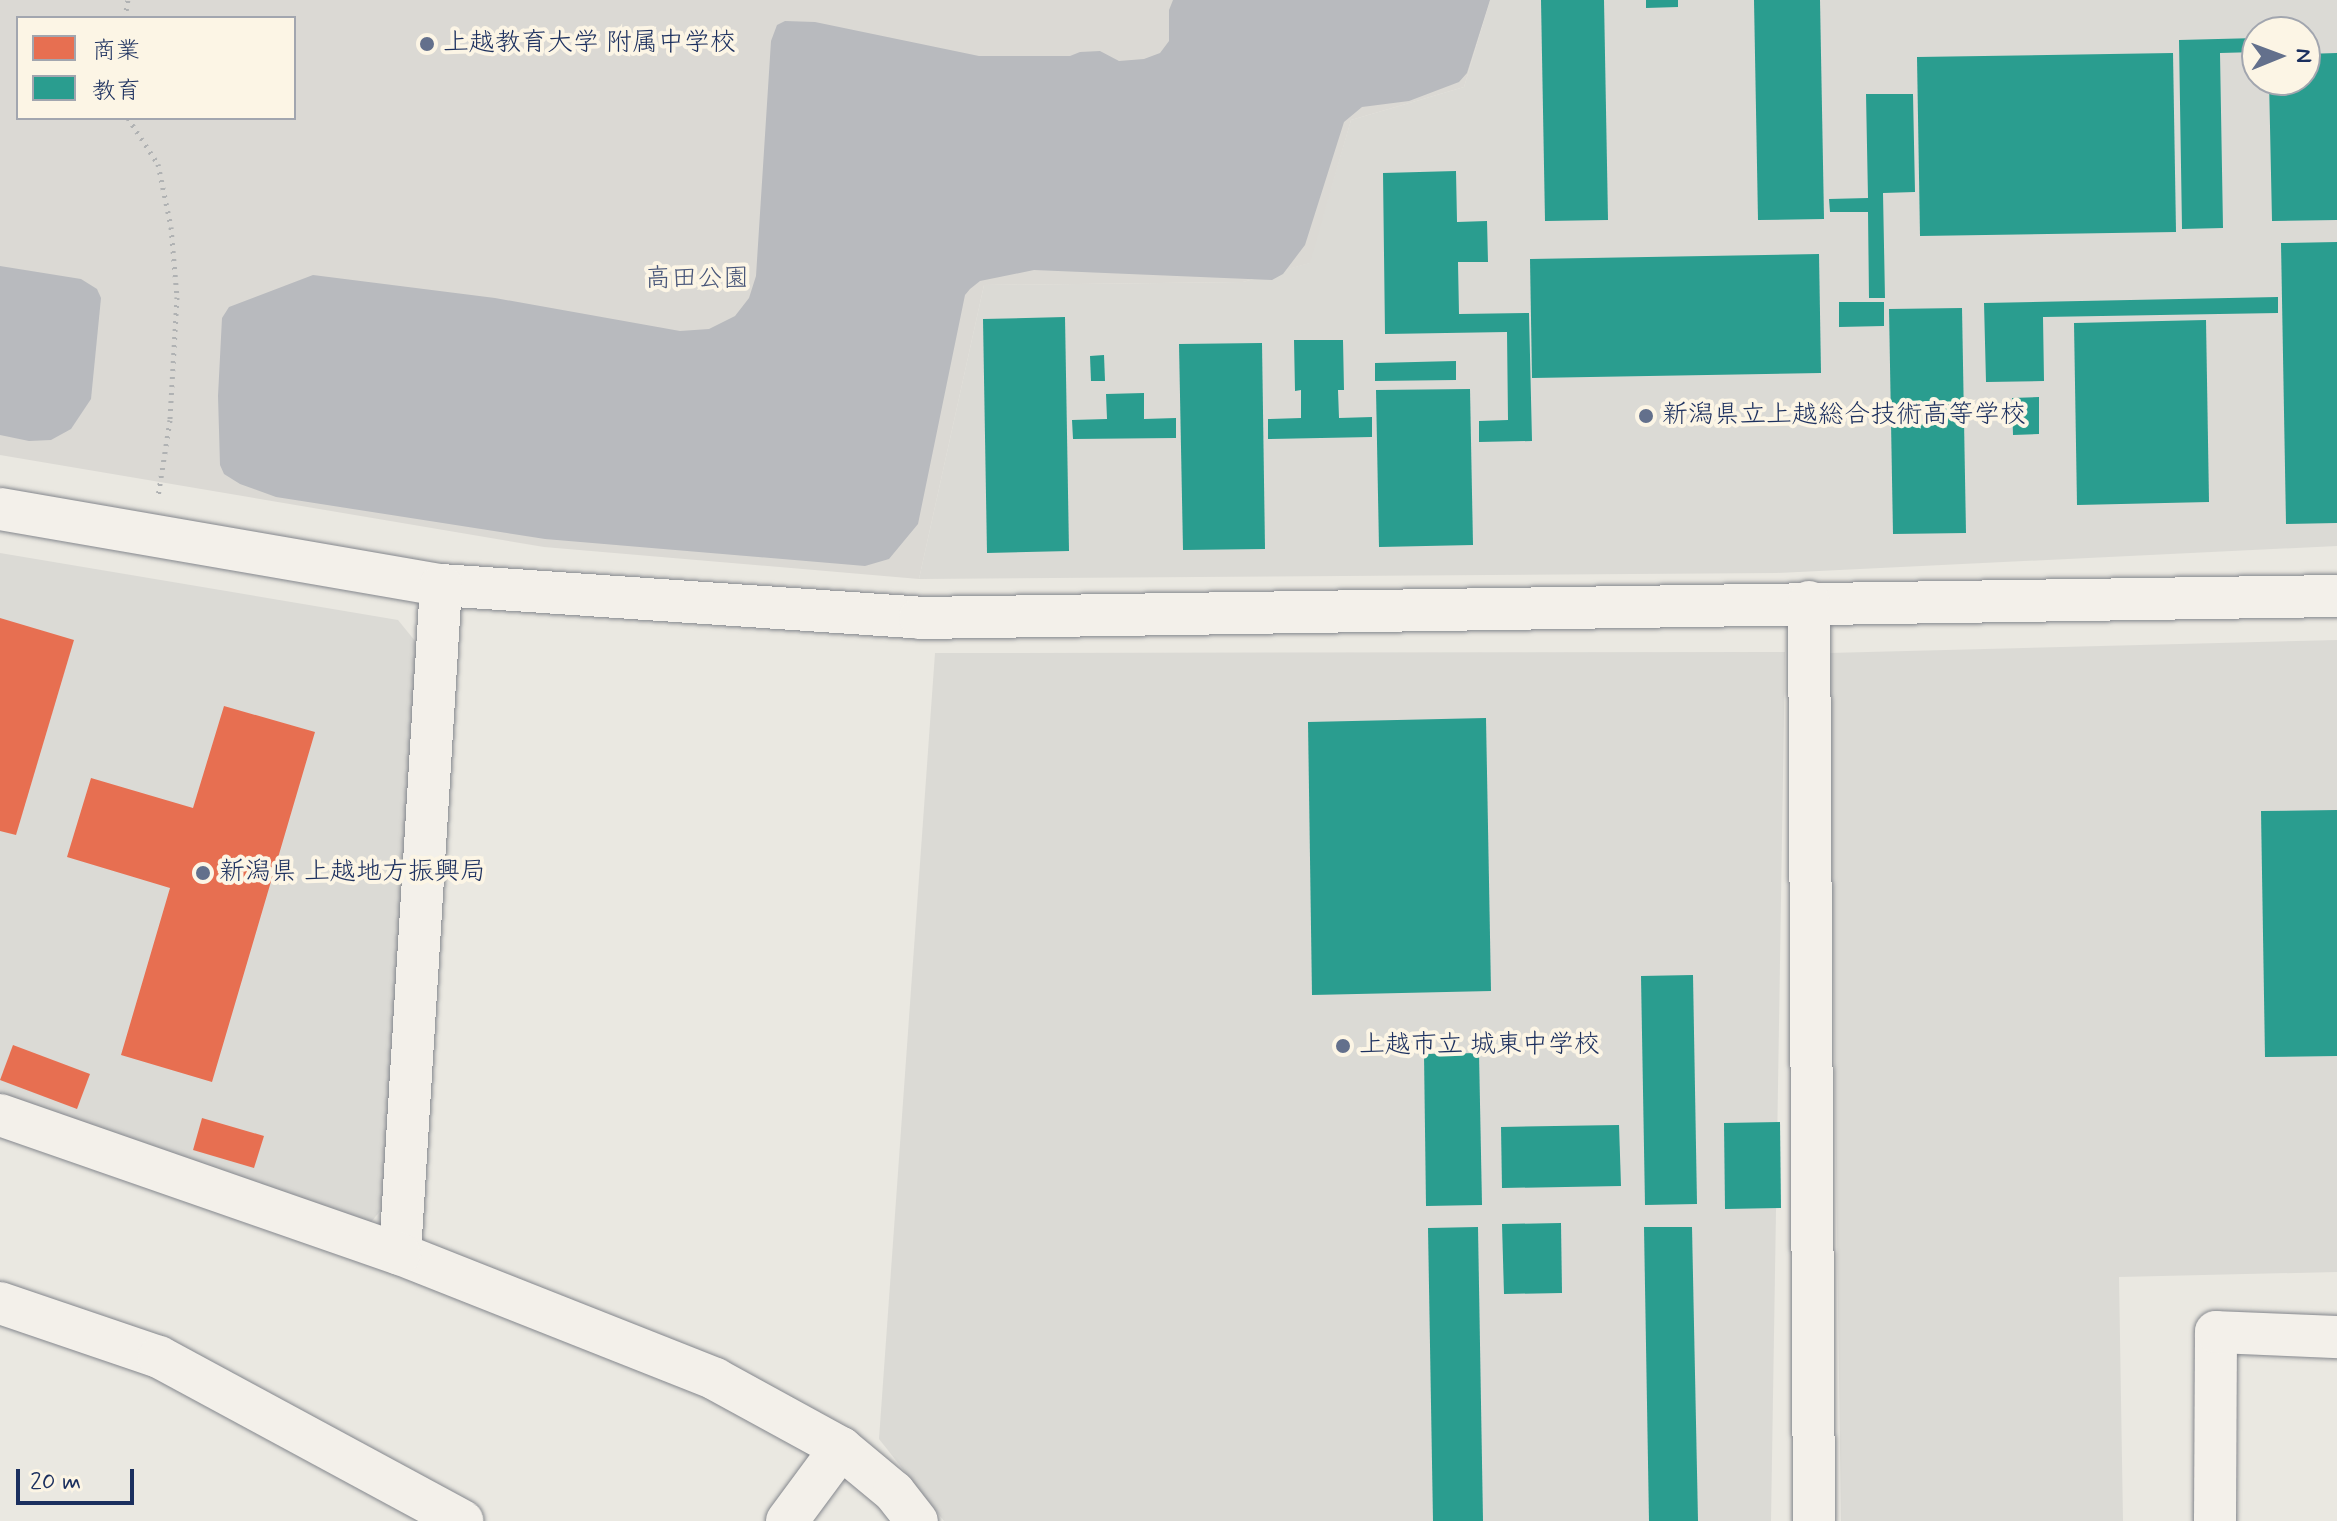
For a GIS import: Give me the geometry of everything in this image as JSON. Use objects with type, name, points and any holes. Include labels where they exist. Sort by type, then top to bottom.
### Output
[{"type":"street","points":[[0,509],[441,585],[920,618],[2337,596]]},
{"type":"street","points":[[400,1254],[441,585]]},
{"type":"street","points":[[1809,602],[1814,1521]]},
{"type":"street","points":[[0,1115],[400,1254],[715,1379],[841,1448],[894,1492],[917,1521]]},
{"type":"street","points":[[0,1303],[159,1357],[462,1521]]},
{"type":"street","points":[[2215,1521],[2216,1332],[2337,1337]]},
{"type":"street","points":[[787,1521],[841,1448]]},
{"type":"path","points":[[129,120],[158,164],[171,227],[177,297],[170,420],[152,537]]},
{"type":"shaded area","points":[[1173,0],[1490,0],[1467,73],[1459,82],[1409,101],[1362,107],[1344,122],[1305,245],[1283,274],[1272,280],[1034,270],[980,281],[970,289],[965,295],[918,524],[889,559],[865,566],[545,539],[276,497],[240,484],[224,474],[220,465],[218,396],[222,318],[229,307],[313,275],[495,298],[680,331],[709,329],[735,316],[749,298],[756,276],[771,41],[777,25],[785,21],[815,22],[979,56],[1070,56],[1100,51],[1119,61],[1144,59],[1160,53],[1169,41],[1169,10]]},
{"type":"shaded area","name":"新潟県立上越総合技術高等学校","points":[[1490,0],[2337,0],[2337,546],[1777,573],[919,579],[984,285],[1243,282],[1309,263],[1351,120],[1464,87]]},
{"type":"shaded area","points":[[0,266],[81,279],[97,289],[101,298],[91,399],[71,429],[51,440],[29,441],[0,435]]},
{"type":"shaded area","name":"新潟県 上越地方振興局","points":[[0,553],[398,620],[420,647],[384,1206],[368,1226],[0,1099]]},
{"type":"shaded area","points":[[2337,640],[2337,1272],[2119,1277],[2123,1521],[1841,1521],[1829,653]]},
{"type":"shaded area","name":"上越市立 城東中学校","points":[[1785,652],[1771,1521],[944,1521],[879,1439],[935,653]]},
{"type":"green space","name":"高田公園","points":[[0,0],[1490,0],[1464,87],[1351,120],[1310,263],[1243,282],[984,285],[919,579],[544,547],[0,455]]},
{"type":"building: 商業","points":[[0,618],[74,640],[16,835],[0,831]]},
{"type":"building: 商業","points":[[224,706],[315,732],[212,1082],[121,1055],[170,888],[67,857],[91,778],[193,808]]},
{"type":"building: 商業","points":[[13,1045],[90,1074],[77,1109],[0,1080]]},
{"type":"building: 商業","points":[[202,1118],[264,1136],[254,1168],[193,1150]]},
{"type":"building: 教育","points":[[1541,0],[1604,0],[1608,220],[1545,221]]},
{"type":"building: 教育","points":[[1646,0],[1678,0],[1678,7],[1646,8]]},
{"type":"building: 教育","points":[[1754,0],[1820,0],[1824,219],[1758,220]]},
{"type":"building: 教育","points":[[2241,38],[2241,52],[2220,53],[2223,228],[2182,229],[2179,40]]},
{"type":"building: 教育","points":[[2173,53],[2176,232],[1920,236],[1917,57]]},
{"type":"building: 教育","points":[[2337,53],[2337,220],[2272,221],[2269,96],[2321,96],[2321,54]]},
{"type":"building: 教育","points":[[1866,94],[1913,94],[1915,192],[1883,193],[1885,298],[1869,298],[1868,212],[1830,212],[1829,199],[1868,198]]},
{"type":"building: 教育","points":[[1456,171],[1457,222],[1487,221],[1488,262],[1458,262],[1459,314],[1529,313],[1532,441],[1479,442],[1479,421],[1508,420],[1507,332],[1385,334],[1383,173]]},
{"type":"building: 教育","points":[[2337,242],[2337,523],[2286,524],[2281,243]]},
{"type":"building: 教育","points":[[1819,254],[1821,373],[1532,378],[1530,259]]},
{"type":"building: 教育","points":[[2278,297],[2278,313],[2043,317],[2044,381],[1986,382],[1984,303]]},
{"type":"building: 教育","points":[[1839,302],[1884,302],[1884,326],[1839,327]]},
{"type":"building: 教育","points":[[1962,308],[1966,533],[1893,534],[1889,309]]},
{"type":"building: 教育","points":[[1065,317],[1069,551],[987,553],[983,319]]},
{"type":"building: 教育","points":[[2206,320],[2209,502],[2077,505],[2074,323]]},
{"type":"building: 教育","points":[[1294,340],[1343,340],[1344,390],[1338,390],[1339,418],[1372,417],[1372,437],[1268,439],[1268,419],[1301,418],[1301,390],[1295,391]]},
{"type":"building: 教育","points":[[1262,343],[1265,549],[1183,550],[1179,344]]},
{"type":"building: 教育","points":[[1104,355],[1105,381],[1091,381],[1090,356]]},
{"type":"building: 教育","points":[[1456,361],[1456,380],[1375,381],[1375,363]]},
{"type":"building: 教育","points":[[1470,389],[1473,545],[1379,547],[1376,390]]},
{"type":"building: 教育","points":[[1144,393],[1144,419],[1176,418],[1176,438],[1073,439],[1072,420],[1107,419],[1106,394]]},
{"type":"building: 教育","points":[[2039,397],[2039,434],[2013,435],[2012,398]]},
{"type":"building: 教育","points":[[1486,718],[1491,991],[1312,995],[1308,722]]},
{"type":"building: 教育","points":[[2337,810],[2337,1056],[2265,1057],[2261,811]]},
{"type":"building: 教育","points":[[1693,975],[1697,1204],[1645,1205],[1641,976]]},
{"type":"building: 教育","points":[[1479,1053],[1482,1205],[1426,1206],[1424,1054]]},
{"type":"building: 教育","points":[[1780,1122],[1781,1208],[1725,1209],[1724,1123]]},
{"type":"building: 教育","points":[[1619,1125],[1621,1186],[1502,1188],[1501,1127]]},
{"type":"building: 教育","points":[[1561,1223],[1562,1293],[1504,1294],[1502,1224]]},
{"type":"building: 教育","points":[[1478,1227],[1483,1521],[1433,1521],[1428,1228]]},
{"type":"building: 教育","points":[[1644,1227],[1692,1227],[1698,1521],[1649,1521]]},
{"type":"place","name":"上越教育大学 附属中学校","points":[[427,44]]},
{"type":"place","name":"新潟県立上越総合技術高等学校","points":[[1646,416]]},
{"type":"place","name":"新潟県 上越地方振興局","points":[[203,873]]},
{"type":"place","name":"上越市立 城東中学校","points":[[1343,1046]]}]
